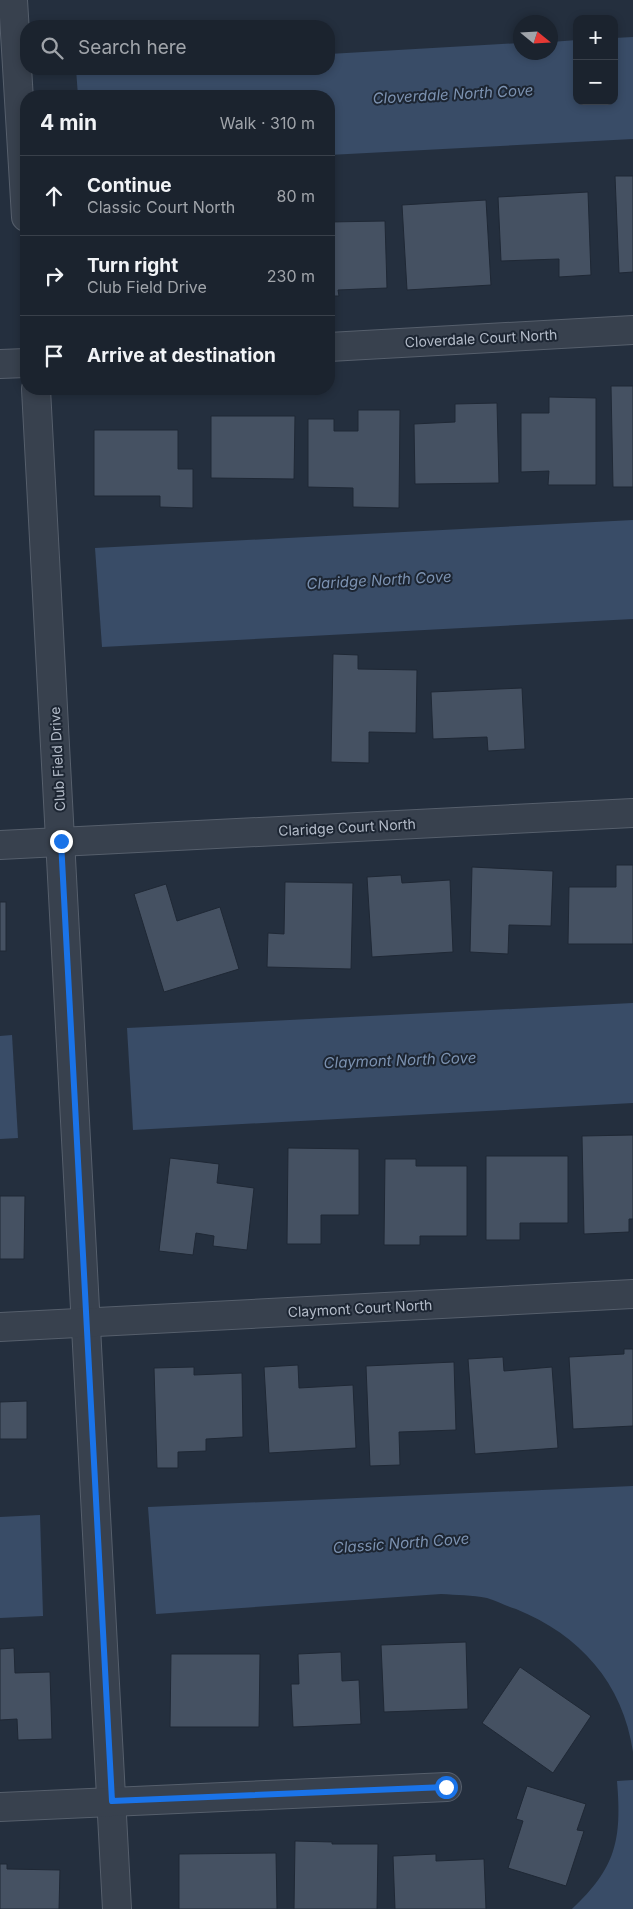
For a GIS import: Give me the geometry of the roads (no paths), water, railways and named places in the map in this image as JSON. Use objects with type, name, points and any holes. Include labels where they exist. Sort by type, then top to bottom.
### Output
[{"type":"street","points":[[13,0],[20,117]]},
{"type":"street","name":"Cloverdale Court North","points":[[335,347],[633,330]]},
{"type":"street","points":[[0,364],[20,363]]},
{"type":"street","name":"Club Field Drive","points":[[36,395],[117,1909]]},
{"type":"street","name":"Claridge Court North","points":[[0,845],[633,813]]},
{"type":"street","name":"Claymont Court North","points":[[0,1327],[633,1294]]},
{"type":"street","points":[[0,1807],[446,1787]]},
{"type":"water","name":"Cloverdale North Cove","points":[[633,37],[633,139],[335,155],[335,90],[78,90],[76,75],[335,75],[335,54],[513,43],[513,60],[558,60],[558,41],[573,40],[573,105],[618,105],[618,38]]},
{"type":"water","name":"Claridge North Cove","points":[[633,520],[633,619],[102,647],[95,548]]},
{"type":"water","name":"Claymont North Cove","points":[[633,1003],[633,1103],[133,1130],[127,1028]]},
{"type":"water","points":[[12,1035],[18,1138],[0,1139],[0,1036]]},
{"type":"water","name":"Classic North Cove","points":[[633,1486],[633,1752],[628,1727],[620,1704],[595,1664],[579,1647],[539,1620],[487,1598],[441,1594],[156,1614],[148,1507]]},
{"type":"water","points":[[40,1515],[43,1616],[0,1618],[0,1517]]},
{"type":"water","points":[[633,1780],[633,1909],[572,1909],[598,1880],[613,1852],[617,1837],[618,1820],[617,1781]]}]
